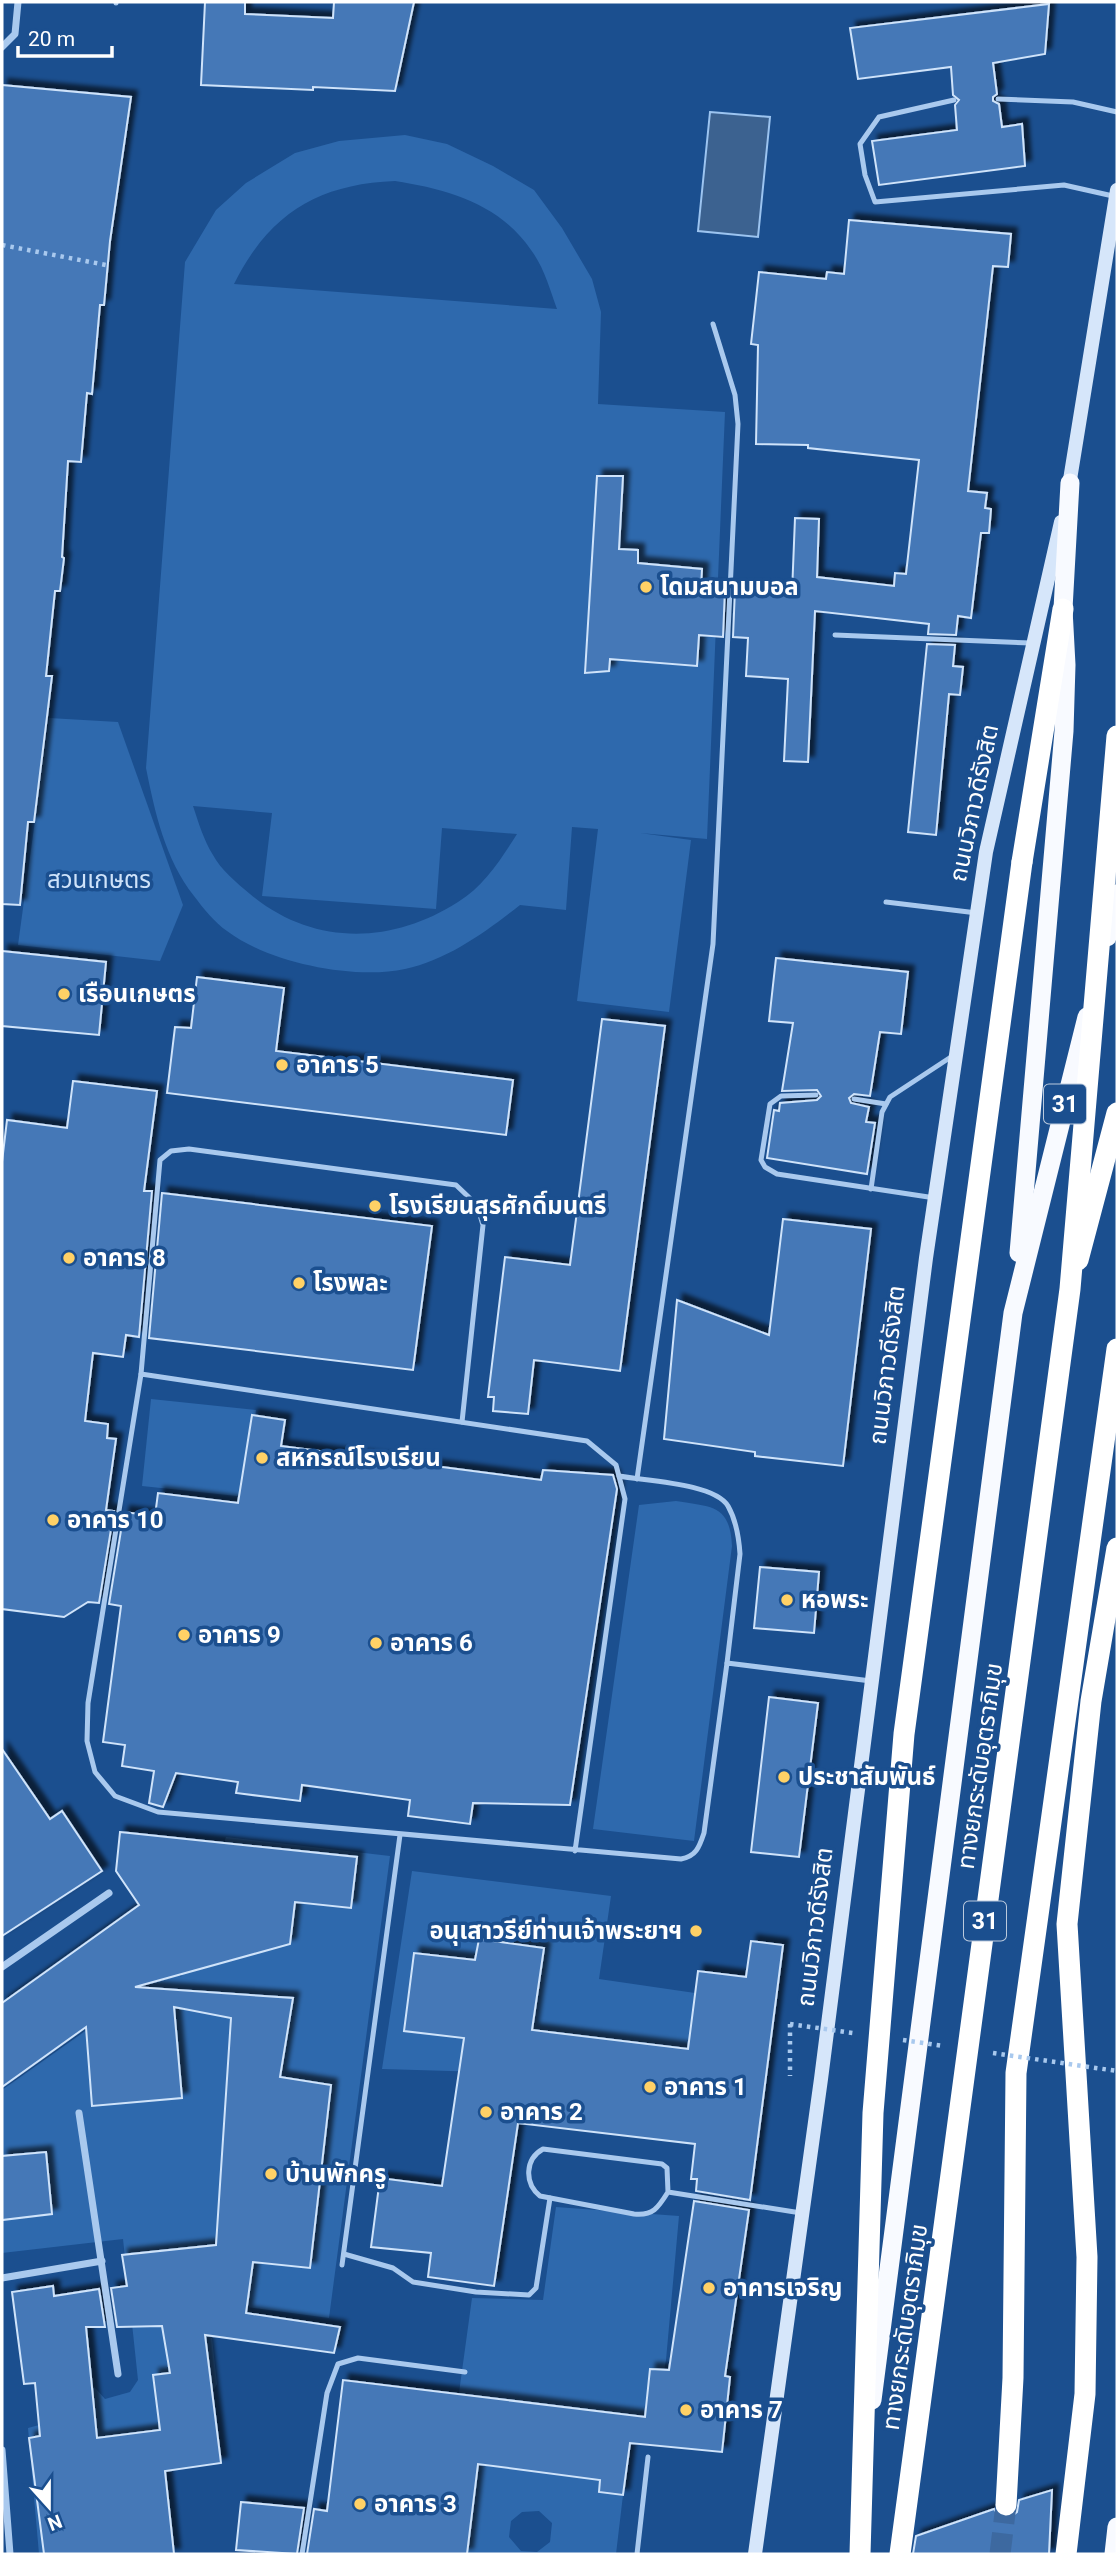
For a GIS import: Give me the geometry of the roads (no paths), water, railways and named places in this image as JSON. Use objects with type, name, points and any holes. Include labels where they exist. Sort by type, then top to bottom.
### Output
[{"type":"highway","points":[[860,2554],[873,2113],[904,1734],[1021,862],[1063,609],[1070,483]]},
{"type":"highway","points":[[1013,1313],[1064,731],[1066,665],[1063,609]]},
{"type":"highway","points":[[1070,1289],[1117,736]]},
{"type":"highway","name":"31","points":[[852,2554],[1013,1313],[1117,894]]},
{"type":"highway","name":"ทางยกระดับอุตราภิมุข","points":[[900,2554],[1070,1289],[1117,1113]]},
{"type":"highway","name":"31","points":[[1006,2505],[1013,2378],[1016,2073],[1117,1349]]},
{"type":"highway","points":[[1066,2554],[1085,2395],[1087,2257],[1068,1923],[1091,1701],[1117,1548]]},
{"type":"highway","points":[[1114,2554],[1117,2527]]},
{"type":"main road","name":"ถนนวิภาวดีรังสิต","points":[[755,2554],[935,1198],[986,852],[1070,483],[1117,193]]},
{"type":"street","points":[[2,47],[15,34],[18,2]]},
{"type":"street","points":[[2,1967],[109,1893]]},
{"type":"street","points":[[79,2113],[118,2374]]},
{"type":"street","points":[[2,2278],[102,2261]]},
{"type":"street","points":[[2,2450],[10,2554]]},
{"type":"lane","points":[[998,99],[1073,102],[1117,112]]},
{"type":"lane","points":[[954,100],[879,117],[860,144],[865,175],[875,202],[1064,184],[1117,193]]},
{"type":"lane","points":[[637,1479],[713,944],[738,424],[735,395],[712,324]]},
{"type":"lane","points":[[835,635],[1034,643]]},
{"type":"lane","points":[[886,902],[977,913]]},
{"type":"lane","points":[[871,1189],[881,1112],[890,1097],[957,1053]]},
{"type":"lane","points":[[816,1095],[781,1096],[770,1104],[761,1160],[765,1167],[777,1174],[935,1198]]},
{"type":"lane","points":[[854,1099],[886,1104]]},
{"type":"lane","points":[[462,1422],[483,1225],[477,1205],[456,1185],[189,1149],[171,1151],[160,1160],[141,1374],[88,1703],[88,1741],[95,1772],[115,1796],[158,1812],[575,1851],[681,1859],[691,1857],[699,1848],[704,1833],[727,1663],[740,1554],[739,1541],[727,1504],[708,1490],[619,1476]]},
{"type":"lane","points":[[141,1374],[587,1441],[616,1465],[625,1499],[575,1851]]},
{"type":"lane","points":[[727,1663],[871,1681]]},
{"type":"lane","points":[[342,2265],[400,1835]]},
{"type":"lane","points":[[543,2149],[662,2164],[667,2168],[669,2176],[668,2192],[656,2211],[646,2215],[540,2196],[529,2180],[532,2157],[543,2149]]},
{"type":"lane","points":[[668,2192],[802,2213]]},
{"type":"lane","points":[[344,2254],[393,2268],[413,2282],[476,2292],[529,2295],[536,2288],[550,2198]]},
{"type":"lane","points":[[302,2554],[327,2393],[338,2364],[358,2358],[465,2372]]},
{"type":"lane","points":[[637,2554],[648,2457]]},
{"type":"tunnel","points":[[1000,2554],[1006,2505]]},
{"type":"place","name":"โดมสนามบอล","points":[[646,587]]},
{"type":"place","name":"เรือนเกษตร","points":[[64,994]]},
{"type":"place","name":"อาคาร 5","points":[[282,1065]]},
{"type":"place","name":"โรงเรียนสุรศักดิ์มนตรี","points":[[375,1206]]},
{"type":"place","name":"อาคาร 8","points":[[69,1258]]},
{"type":"place","name":"โรงพละ","points":[[299,1283]]},
{"type":"place","name":"สหกรณ์โรงเรียน","points":[[262,1458]]},
{"type":"place","name":"อาคาร 10","points":[[53,1520]]},
{"type":"place","name":"หอพระ","points":[[787,1600]]},
{"type":"place","name":"อาคาร 9","points":[[184,1635]]},
{"type":"place","name":"อาคาร 6","points":[[376,1643]]},
{"type":"place","name":"ประชาสัมพันธ์","points":[[784,1777]]},
{"type":"place","name":"อนุเสาวรีย์ท่านเจ้าพระยาฯ","points":[[696,1931]]},
{"type":"place","name":"อาคาร 1","points":[[650,2087]]},
{"type":"place","name":"อาคาร 2","points":[[486,2112]]},
{"type":"place","name":"บ้านพักครู","points":[[271,2174]]},
{"type":"place","name":"อาคารเจริญ","points":[[709,2288]]},
{"type":"place","name":"อาคาร 7","points":[[686,2410]]},
{"type":"place","name":"อาคาร 3","points":[[360,2504]]},
{"type":"park label","name":"สวนเกษตร","points":[[99,880]]}]
